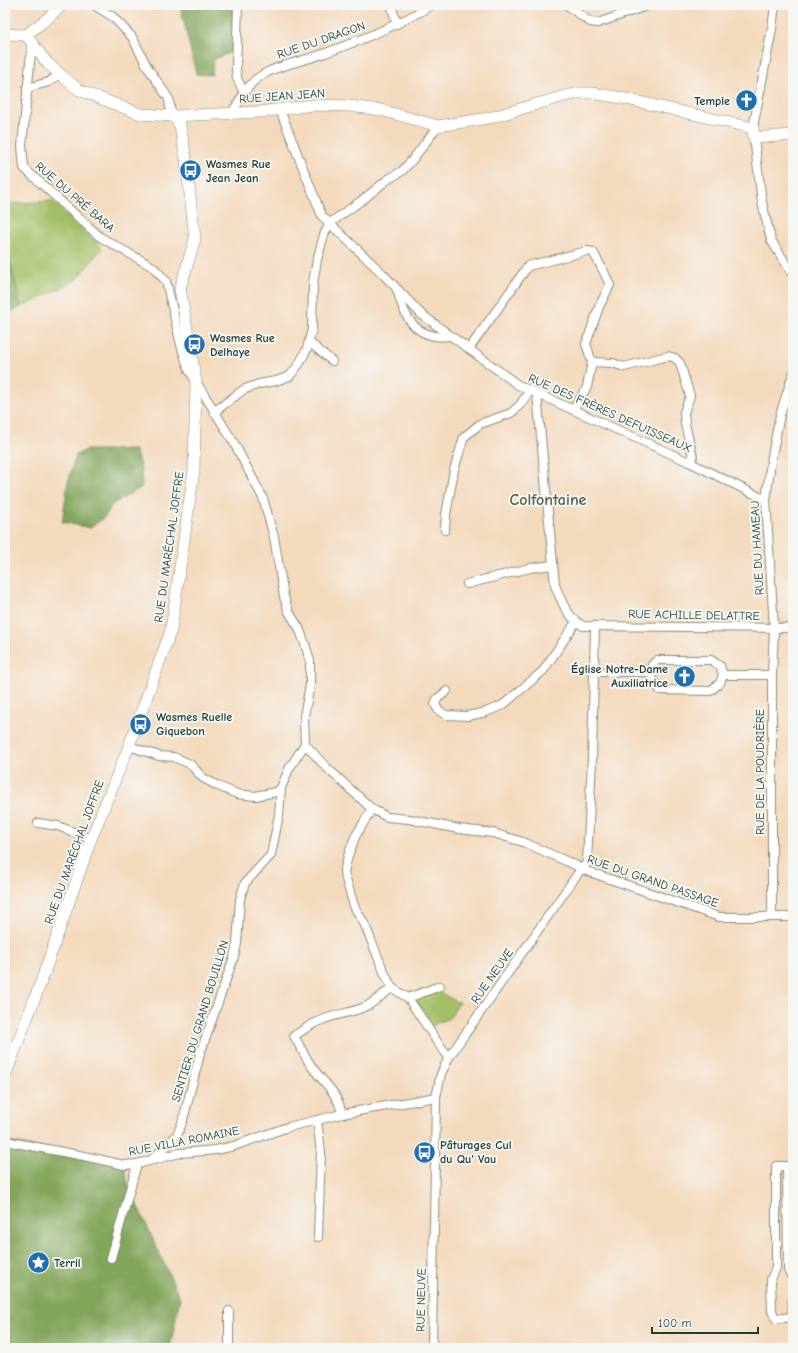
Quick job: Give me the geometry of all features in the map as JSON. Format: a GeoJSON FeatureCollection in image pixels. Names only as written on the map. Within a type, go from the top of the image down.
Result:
{"type":"FeatureCollection","features":[{"type":"Feature","properties":{"kind":"street"},"geometry":{"type":"LineString","coordinates":[[5,34],[29,39],[62,5]]}},
{"type":"Feature","properties":{"kind":"street","name":"RUE DU MARÉCHAL JOFFRE"},"geometry":{"type":"LineString","coordinates":[[5,1076],[41,982],[90,839],[128,746],[171,630],[194,470],[196,382],[180,289],[195,239],[186,159],[180,125],[173,116],[169,99],[148,68],[132,37],[113,17],[94,5]]}},
{"type":"Feature","properties":{"kind":"street"},"geometry":{"type":"LineString","coordinates":[[238,5],[236,68],[237,78],[244,93]]}},
{"type":"Feature","properties":{"kind":"street"},"geometry":{"type":"LineString","coordinates":[[391,5],[397,24]]}},
{"type":"Feature","properties":{"kind":"street","name":"RUE DU DRAGON"},"geometry":{"type":"LineString","coordinates":[[232,113],[244,93],[261,75],[350,44],[397,24],[432,5]]}},
{"type":"Feature","properties":{"kind":"street"},"geometry":{"type":"LineString","coordinates":[[567,5],[590,22],[598,23],[649,5]]}},
{"type":"Feature","properties":{"kind":"street"},"geometry":{"type":"LineString","coordinates":[[775,5],[754,133],[762,202],[770,240],[793,275]]}},
{"type":"Feature","properties":{"kind":"street","name":"RUE JEAN JEAN"},"geometry":{"type":"LineString","coordinates":[[29,39],[48,64],[79,90],[140,114],[173,116],[280,110],[313,105],[349,106],[381,110],[438,126]]}},
{"type":"Feature","properties":{"kind":"street","name":"RUE DU PRÉ BARA"},"geometry":{"type":"LineString","coordinates":[[29,39],[27,88],[22,146],[24,168],[100,237],[153,267],[166,281],[172,301],[181,345],[189,370],[245,463],[263,498],[274,537],[284,597],[289,612],[299,628],[310,661],[310,685],[304,716],[306,744]]}},
{"type":"Feature","properties":{"kind":"street"},"geometry":{"type":"LineString","coordinates":[[27,88],[49,82],[59,74]]}},
{"type":"Feature","properties":{"kind":"street"},"geometry":{"type":"LineString","coordinates":[[214,412],[243,390],[290,376],[299,364],[309,342],[312,329],[313,283],[317,260],[324,236],[330,223],[387,180],[402,171],[438,126],[489,118],[561,97],[592,93],[622,98],[754,133],[793,135]]}},
{"type":"Feature","properties":{"kind":"street","name":"RUE DES FRÈRES DEFUISSEAUX"},"geometry":{"type":"LineString","coordinates":[[280,110],[322,216],[421,314],[518,385],[689,462],[766,500]]}},
{"type":"Feature","properties":{"kind":"street"},"geometry":{"type":"LineString","coordinates":[[469,349],[528,266],[587,251],[593,252],[610,285],[599,307],[586,344],[592,362],[587,387],[573,410]]}},
{"type":"Feature","properties":{"kind":"street","name":"RUE DES FRÈRES DEFUISSEAUX"},"geometry":{"type":"LineString","coordinates":[[397,289],[401,305],[407,319],[420,331],[434,336],[451,336]]}},
{"type":"Feature","properties":{"kind":"street"},"geometry":{"type":"LineString","coordinates":[[309,342],[332,361]]}},
{"type":"Feature","properties":{"kind":"street"},"geometry":{"type":"LineString","coordinates":[[592,362],[613,363],[624,368],[668,356],[675,358],[680,364],[690,396],[684,412],[685,424],[693,458],[689,462]]}},
{"type":"Feature","properties":{"kind":"street","name":"RUE DU HAMEAU"},"geometry":{"type":"LineString","coordinates":[[774,628],[766,500],[771,460],[780,415],[793,374]]}},
{"type":"Feature","properties":{"kind":"street"},"geometry":{"type":"LineString","coordinates":[[445,530],[446,515],[454,470],[464,437],[480,424],[512,413],[534,392]]}},
{"type":"Feature","properties":{"kind":"street"},"geometry":{"type":"LineString","coordinates":[[447,691],[437,699],[435,704],[438,710],[446,715],[468,716],[486,712],[503,705],[543,671],[576,622],[563,606],[555,586],[534,392]]}},
{"type":"Feature","properties":{"kind":"street"},"geometry":{"type":"LineString","coordinates":[[467,584],[530,568],[552,565]]}},
{"type":"Feature","properties":{"kind":"street","name":"RUE ACHILLE DELATTRE"},"geometry":{"type":"LineString","coordinates":[[576,622],[583,626],[793,628]]}},
{"type":"Feature","properties":{"kind":"street","name":"RUE NEUVE"},"geometry":{"type":"LineString","coordinates":[[432,1348],[436,1097],[441,1074],[449,1057],[581,869],[587,863],[592,759],[595,626]]}},
{"type":"Feature","properties":{"kind":"street","name":"RUE DE LA POUDRIÈRE"},"geometry":{"type":"LineString","coordinates":[[772,916],[772,674],[774,628]]}},
{"type":"Feature","properties":{"kind":"street"},"geometry":{"type":"LineString","coordinates":[[656,660],[711,660],[720,666],[723,675],[720,683],[710,691],[660,690],[653,681],[650,672],[652,665],[656,660]]}},
{"type":"Feature","properties":{"kind":"street"},"geometry":{"type":"LineString","coordinates":[[594,672],[650,672]]}},
{"type":"Feature","properties":{"kind":"street"},"geometry":{"type":"LineString","coordinates":[[723,675],[772,674]]}},
{"type":"Feature","properties":{"kind":"street","name":"RUE DU GRAND PASSAGE"},"geometry":{"type":"LineString","coordinates":[[306,744],[326,767],[372,809],[387,817],[409,819],[459,829],[493,833],[523,842],[575,864],[581,869],[719,917],[793,917]]}},
{"type":"Feature","properties":{"kind":"street","name":"SENTIER DU GRAND BOUILLON"},"geometry":{"type":"LineString","coordinates":[[147,1162],[169,1144],[178,1133],[183,1120],[200,1054],[234,957],[237,944],[240,899],[245,883],[272,855],[279,815],[281,788],[289,769],[306,744]]}},
{"type":"Feature","properties":{"kind":"street"},"geometry":{"type":"LineString","coordinates":[[128,746],[159,756],[174,757],[190,764],[204,778],[237,794],[255,796],[276,792],[281,788]]}},
{"type":"Feature","properties":{"kind":"street"},"geometry":{"type":"LineString","coordinates":[[372,809],[355,837],[344,872],[354,906],[365,925],[392,988],[408,998],[434,1038],[449,1057]]}},
{"type":"Feature","properties":{"kind":"street"},"geometry":{"type":"LineString","coordinates":[[38,823],[58,826],[90,839]]}},
{"type":"Feature","properties":{"kind":"street"},"geometry":{"type":"LineString","coordinates":[[408,998],[440,986]]}},
{"type":"Feature","properties":{"kind":"street"},"geometry":{"type":"LineString","coordinates":[[342,1114],[334,1093],[310,1065],[294,1036],[309,1026],[323,1020],[346,1014],[366,1006],[378,1000],[392,988]]}},
{"type":"Feature","properties":{"kind":"street","name":"RUE VILLA ROMAINE"},"geometry":{"type":"LineString","coordinates":[[5,1142],[124,1164],[137,1164],[180,1153],[216,1150],[234,1146],[282,1129],[342,1114],[436,1097]]}},
{"type":"Feature","properties":{"kind":"street"},"geometry":{"type":"LineString","coordinates":[[317,1120],[321,1152],[318,1237]]}},
{"type":"Feature","properties":{"kind":"street"},"geometry":{"type":"LineString","coordinates":[[111,1258],[137,1164]]}},
{"type":"Feature","properties":{"kind":"street"},"geometry":{"type":"LineString","coordinates":[[793,1278],[788,1270],[790,1166],[776,1166],[776,1268],[771,1279],[772,1311],[776,1319],[792,1317],[793,1298]]}},
{"type":"Feature","properties":{"kind":"street"},"geometry":{"type":"LineString","coordinates":[[229,1311],[229,1348]]}},
{"type":"Feature","properties":{"kind":"green space"},"geometry":{"type":"Polygon","coordinates":[[[180,5],[233,5],[233,51],[213,60],[212,75],[196,74],[180,5]]]}},
{"type":"Feature","properties":{"kind":"green space"},"geometry":{"type":"Polygon","coordinates":[[[52,201],[102,248],[79,277],[61,288],[21,307],[5,245],[5,204],[52,201]]]}},
{"type":"Feature","properties":{"kind":"green space"},"geometry":{"type":"Polygon","coordinates":[[[5,245],[21,307],[13,311],[5,312],[5,245]]]}},
{"type":"Feature","properties":{"kind":"green space"},"geometry":{"type":"Polygon","coordinates":[[[86,450],[135,450],[141,469],[142,487],[112,505],[105,517],[90,528],[62,522],[68,482],[76,455],[86,450]]]}},
{"type":"Feature","properties":{"kind":"green space"},"geometry":{"type":"Polygon","coordinates":[[[437,991],[459,1003],[449,1019],[438,1022],[429,1029],[424,1022],[429,1019],[418,1003],[415,1005],[415,1000],[437,991]]]}},
{"type":"Feature","properties":{"kind":"green space"},"geometry":{"type":"Polygon","coordinates":[[[5,1141],[124,1165],[128,1185],[180,1298],[170,1348],[5,1348],[5,1141]]]}},
{"type":"Feature","properties":{"kind":"place","name":"Temple"},"geometry":{"type":"Point","coordinates":[746,101]}},
{"type":"Feature","properties":{"kind":"place","name":"Wasmes Rue Jean Jean"},"geometry":{"type":"Point","coordinates":[191,171]}},
{"type":"Feature","properties":{"kind":"place","name":"Wasmes Rue Delhaye"},"geometry":{"type":"Point","coordinates":[194,345]}},
{"type":"Feature","properties":{"kind":"place","name":"Église Notre-Dame Auxiliatrice"},"geometry":{"type":"Point","coordinates":[684,676]}},
{"type":"Feature","properties":{"kind":"place","name":"Wasmes Ruelle Giquebon"},"geometry":{"type":"Point","coordinates":[141,724]}},
{"type":"Feature","properties":{"kind":"place","name":"Pâturages Cul du Qu' Vau"},"geometry":{"type":"Point","coordinates":[425,1152]}},
{"type":"Feature","properties":{"kind":"place","name":"Terril"},"geometry":{"type":"Point","coordinates":[38,1263]}},
{"type":"Feature","properties":{"kind":"district","name":"Colfontaine"},"geometry":{"type":"Point","coordinates":[548,499]}}]}
